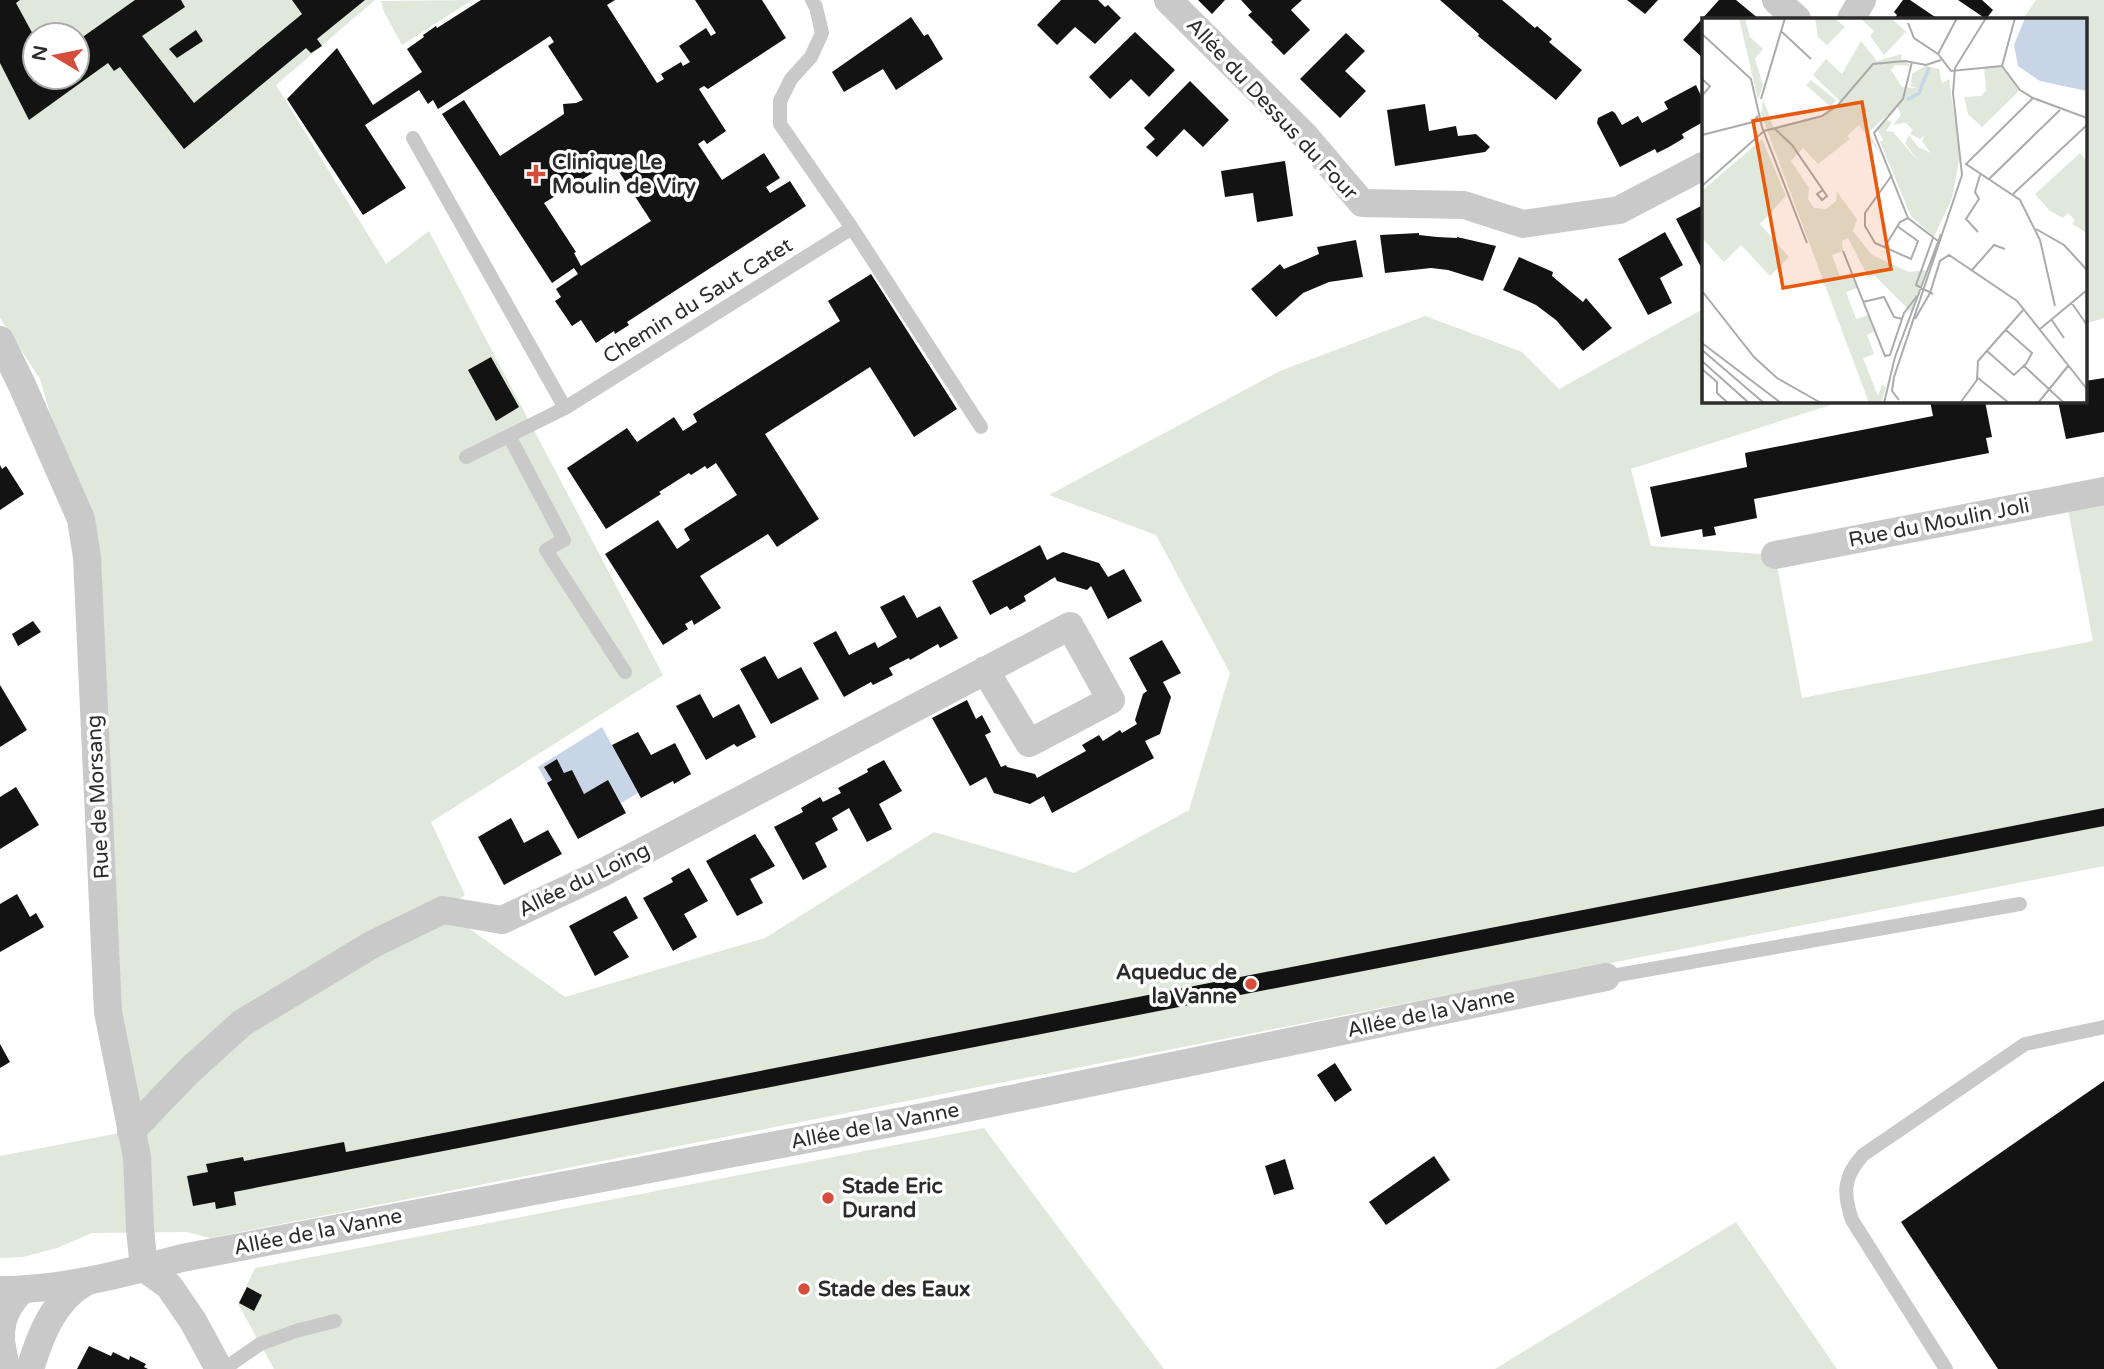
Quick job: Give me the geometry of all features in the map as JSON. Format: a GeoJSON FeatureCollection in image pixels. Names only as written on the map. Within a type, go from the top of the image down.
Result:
{"type":"FeatureCollection","features":[{"type":"Feature","properties":{"kind":"street","name":"Allée du Dessus du Four"},"geometry":{"type":"LineString","coordinates":[[1168,0],[1306,137],[1362,203],[1464,205],[1523,224],[1619,210],[1702,167]]}},
{"type":"Feature","properties":{"kind":"street"},"geometry":{"type":"LineString","coordinates":[[1776,0],[1796,18]]}},
{"type":"Feature","properties":{"kind":"street"},"geometry":{"type":"LineString","coordinates":[[1852,18],[1862,0]]}},
{"type":"Feature","properties":{"kind":"street","name":"Rue de Morsang"},"geometry":{"type":"LineString","coordinates":[[0,340],[81,519],[88,556],[108,1012],[137,1157],[144,1268]]}},
{"type":"Feature","properties":{"kind":"street","name":"Rue du Moulin Joli"},"geometry":{"type":"LineString","coordinates":[[1775,555],[2104,491]]}},
{"type":"Feature","properties":{"kind":"street","name":"Allée du Loing"},"geometry":{"type":"LineString","coordinates":[[131,1131],[190,1070],[242,1023],[373,944],[443,910],[502,920],[600,874],[985,670],[1070,626],[1111,700],[1029,743],[985,670]]}},
{"type":"Feature","properties":{"kind":"street","name":"Allée de la Vanne"},"geometry":{"type":"LineString","coordinates":[[11,1290],[86,1283],[182,1258],[908,1120],[1606,977]]}},
{"type":"Feature","properties":{"kind":"street"},"geometry":{"type":"LineString","coordinates":[[144,1268],[169,1286],[222,1369]]}},
{"type":"Feature","properties":{"kind":"street"},"geometry":{"type":"LineString","coordinates":[[30,1369],[39,1340],[54,1312],[73,1289],[86,1283]]}},
{"type":"Feature","properties":{"kind":"street"},"geometry":{"type":"LineString","coordinates":[[6,1369],[0,1336],[5,1312],[11,1301],[11,1290]]}},
{"type":"Feature","properties":{"kind":"lane"},"geometry":{"type":"LineString","coordinates":[[811,0],[816,7],[822,33],[811,57],[791,79],[780,101],[780,124],[852,228],[981,427]]}},
{"type":"Feature","properties":{"kind":"lane"},"geometry":{"type":"LineString","coordinates":[[413,138],[565,408]]}},
{"type":"Feature","properties":{"kind":"lane","name":"Chemin du Saut Catet"},"geometry":{"type":"LineString","coordinates":[[466,457],[565,408],[852,228]]}},
{"type":"Feature","properties":{"kind":"lane"},"geometry":{"type":"LineString","coordinates":[[509,436],[565,540],[546,550],[625,672]]}},
{"type":"Feature","properties":{"kind":"lane"},"geometry":{"type":"LineString","coordinates":[[1606,977],[2020,904]]}},
{"type":"Feature","properties":{"kind":"lane"},"geometry":{"type":"LineString","coordinates":[[1946,1369],[1852,1220],[1845,1199],[1850,1172],[1863,1155],[2025,1044],[2104,1027]]}},
{"type":"Feature","properties":{"kind":"lane"},"geometry":{"type":"LineString","coordinates":[[222,1369],[260,1343],[335,1321]]}},
{"type":"Feature","properties":{"kind":"shaded area"},"geometry":{"type":"Polygon","coordinates":[[[0,0],[375,0],[276,85],[386,264],[429,231],[663,675],[431,822],[465,895],[443,910],[565,997],[765,938],[934,832],[1074,873],[1189,810],[1230,673],[1156,535],[1049,495],[1280,371],[1425,316],[1522,352],[1559,389],[1702,310],[1702,402],[1840,402],[1631,469],[1651,546],[1775,555],[1802,698],[2093,641],[2066,499],[2104,491],[2104,866],[210,1238],[187,1232],[92,1233],[57,1248],[23,1257],[0,1258],[0,1156],[130,1131],[81,519],[40,379],[0,318],[0,0]]]}},
{"type":"Feature","properties":{"kind":"shaded area"},"geometry":{"type":"Polygon","coordinates":[[[472,0],[402,45],[381,1],[472,0]]]}},
{"type":"Feature","properties":{"kind":"shaded area"},"geometry":{"type":"Polygon","coordinates":[[[2036,0],[2104,0],[2104,318],[2086,324],[2086,18],[2024,18],[2036,0]]]}},
{"type":"Feature","properties":{"kind":"shaded area","name":"Stade Eric Durand"},"geometry":{"type":"Polygon","coordinates":[[[984,1128],[1164,1369],[274,1369],[238,1304],[255,1268],[984,1128]]]}},
{"type":"Feature","properties":{"kind":"shaded area"},"geometry":{"type":"Polygon","coordinates":[[[1736,1222],[1837,1369],[1495,1369],[1736,1222]]]}},
{"type":"Feature","properties":{"kind":"water"},"geometry":{"type":"Polygon","coordinates":[[[602,727],[638,793],[621,803],[608,781],[584,794],[564,773],[557,759],[545,767],[552,780],[547,783],[538,767],[602,727]]]}},
{"type":"Feature","properties":{"kind":"building"},"geometry":{"type":"Polygon","coordinates":[[[0,0],[20,0],[16,3],[26,21],[21,21],[21,91],[69,91],[29,120],[0,63],[0,0]]]}},
{"type":"Feature","properties":{"kind":"building"},"geometry":{"type":"Polygon","coordinates":[[[135,0],[181,0],[185,7],[142,36],[194,103],[302,14],[292,0],[365,0],[317,39],[322,46],[311,53],[306,48],[184,149],[120,67],[114,71],[108,63],[91,75],[91,31],[135,0]]]}},
{"type":"Feature","properties":{"kind":"building","name":"Clinique Le Moulin de Viry"},"geometry":{"type":"Polygon","coordinates":[[[481,0],[615,0],[607,5],[657,83],[664,79],[661,74],[681,62],[683,66],[690,62],[679,46],[706,28],[711,36],[716,33],[695,0],[762,0],[786,38],[708,89],[704,86],[699,89],[726,131],[707,144],[704,140],[698,144],[722,180],[764,153],[780,178],[766,187],[770,193],[790,181],[806,206],[627,322],[629,325],[596,343],[581,320],[572,326],[555,301],[561,297],[556,289],[578,274],[574,268],[552,283],[442,114],[464,100],[500,156],[564,114],[563,104],[583,100],[548,46],[554,42],[550,36],[438,109],[433,100],[428,104],[419,90],[365,125],[406,188],[363,215],[287,99],[337,48],[373,105],[422,72],[407,49],[424,37],[423,35],[436,26],[437,28],[481,0]],[[612,161],[544,203],[576,252],[574,253],[581,266],[651,221],[612,161]]]}},
{"type":"Feature","properties":{"kind":"building"},"geometry":{"type":"Polygon","coordinates":[[[1061,0],[1098,0],[1105,7],[1108,5],[1121,18],[1095,44],[1075,27],[1057,45],[1037,25],[1061,0]]]}},
{"type":"Feature","properties":{"kind":"building"},"geometry":{"type":"Polygon","coordinates":[[[1198,0],[1225,0],[1212,14],[1198,0]]]}},
{"type":"Feature","properties":{"kind":"building"},"geometry":{"type":"Polygon","coordinates":[[[1241,0],[1302,0],[1291,10],[1310,30],[1284,55],[1248,15],[1252,12],[1241,0]]]}},
{"type":"Feature","properties":{"kind":"building"},"geometry":{"type":"Polygon","coordinates":[[[1440,0],[1502,0],[1552,39],[1549,42],[1582,70],[1556,100],[1478,36],[1479,34],[1440,0]]]}},
{"type":"Feature","properties":{"kind":"building"},"geometry":{"type":"Polygon","coordinates":[[[1627,0],[1658,0],[1645,14],[1627,0]]]}},
{"type":"Feature","properties":{"kind":"building"},"geometry":{"type":"Polygon","coordinates":[[[1719,0],[1736,0],[1758,18],[1703,18],[1719,0]]]}},
{"type":"Feature","properties":{"kind":"building"},"geometry":{"type":"Polygon","coordinates":[[[1903,0],[1910,0],[1937,18],[1895,18],[1897,15],[1894,12],[1903,0]]]}},
{"type":"Feature","properties":{"kind":"building"},"geometry":{"type":"Polygon","coordinates":[[[1958,0],[1982,0],[1993,10],[1985,18],[1958,0]]]}},
{"type":"Feature","properties":{"kind":"building"},"geometry":{"type":"Polygon","coordinates":[[[911,17],[924,36],[928,34],[943,59],[896,90],[883,69],[844,92],[832,72],[911,17]]]}},
{"type":"Feature","properties":{"kind":"building"},"geometry":{"type":"Polygon","coordinates":[[[1702,19],[1702,57],[1683,40],[1702,19]]]}},
{"type":"Feature","properties":{"kind":"building"},"geometry":{"type":"Polygon","coordinates":[[[196,30],[203,41],[177,58],[169,49],[196,30]]]}},
{"type":"Feature","properties":{"kind":"building"},"geometry":{"type":"Polygon","coordinates":[[[1135,32],[1175,70],[1149,97],[1131,79],[1110,99],[1089,77],[1135,32]]]}},
{"type":"Feature","properties":{"kind":"building"},"geometry":{"type":"Polygon","coordinates":[[[1346,33],[1365,51],[1345,71],[1366,91],[1340,118],[1300,79],[1346,33]]]}},
{"type":"Feature","properties":{"kind":"building"},"geometry":{"type":"Polygon","coordinates":[[[1190,81],[1229,120],[1203,147],[1184,129],[1157,157],[1146,147],[1155,139],[1144,128],[1190,81]]]}},
{"type":"Feature","properties":{"kind":"building"},"geometry":{"type":"Polygon","coordinates":[[[1696,85],[1702,98],[1702,123],[1682,134],[1684,138],[1669,147],[1657,153],[1655,149],[1620,167],[1597,123],[1598,118],[1612,111],[1622,125],[1638,116],[1642,123],[1668,109],[1664,102],[1696,85]]]}},
{"type":"Feature","properties":{"kind":"building"},"geometry":{"type":"Polygon","coordinates":[[[1425,104],[1429,131],[1456,126],[1458,136],[1476,134],[1490,147],[1485,152],[1395,166],[1387,110],[1425,104]]]}},
{"type":"Feature","properties":{"kind":"building"},"geometry":{"type":"Polygon","coordinates":[[[1285,161],[1293,216],[1257,222],[1253,193],[1225,197],[1221,171],[1285,161]]]}},
{"type":"Feature","properties":{"kind":"building"},"geometry":{"type":"Polygon","coordinates":[[[1702,206],[1702,269],[1676,219],[1702,206]]]}},
{"type":"Feature","properties":{"kind":"building"},"geometry":{"type":"Polygon","coordinates":[[[1665,232],[1683,265],[1660,278],[1672,303],[1648,315],[1618,259],[1665,232]]]}},
{"type":"Feature","properties":{"kind":"building"},"geometry":{"type":"Polygon","coordinates":[[[1419,233],[1457,237],[1496,246],[1483,281],[1448,270],[1431,268],[1385,273],[1380,235],[1419,233]]]}},
{"type":"Feature","properties":{"kind":"building"},"geometry":{"type":"Polygon","coordinates":[[[1356,240],[1363,277],[1329,282],[1303,293],[1276,317],[1251,289],[1280,264],[1284,269],[1319,254],[1317,247],[1356,240]]]}},
{"type":"Feature","properties":{"kind":"building"},"geometry":{"type":"Polygon","coordinates":[[[1519,257],[1553,272],[1552,276],[1583,302],[1586,298],[1612,328],[1583,351],[1556,320],[1536,305],[1503,290],[1519,257]]]}},
{"type":"Feature","properties":{"kind":"building"},"geometry":{"type":"Polygon","coordinates":[[[871,274],[957,409],[914,437],[870,367],[765,434],[819,519],[777,547],[768,534],[700,576],[721,608],[694,625],[692,620],[685,624],[688,629],[663,645],[605,554],[658,520],[677,549],[690,540],[684,529],[737,495],[716,463],[691,475],[689,473],[606,529],[567,468],[627,428],[637,442],[674,417],[683,431],[697,422],[693,414],[840,321],[828,301],[871,274]]]}},
{"type":"Feature","properties":{"kind":"building"},"geometry":{"type":"Polygon","coordinates":[[[491,357],[519,407],[496,421],[468,370],[491,357]]]}},
{"type":"Feature","properties":{"kind":"building"},"geometry":{"type":"Polygon","coordinates":[[[2104,378],[2104,432],[2066,439],[2058,402],[2086,402],[2086,381],[2104,378]]]}},
{"type":"Feature","properties":{"kind":"building"},"geometry":{"type":"Polygon","coordinates":[[[1930,402],[1985,402],[1992,437],[1986,438],[1989,453],[1754,499],[1757,518],[1714,527],[1716,535],[1703,537],[1702,529],[1661,537],[1650,487],[1747,467],[1745,453],[1933,416],[1930,402]]]}},
{"type":"Feature","properties":{"kind":"building"},"geometry":{"type":"Polygon","coordinates":[[[0,465],[2,469],[6,466],[24,494],[0,510],[0,465]]]}},
{"type":"Feature","properties":{"kind":"building"},"geometry":{"type":"Polygon","coordinates":[[[1040,545],[1047,560],[1063,552],[1099,563],[1108,577],[1124,569],[1142,601],[1108,619],[1091,586],[1087,590],[1057,581],[1055,577],[1024,596],[1026,601],[1010,610],[1007,606],[990,615],[972,581],[1040,545]]]}},
{"type":"Feature","properties":{"kind":"building"},"geometry":{"type":"Polygon","coordinates":[[[904,595],[917,618],[940,606],[958,638],[940,648],[938,644],[889,668],[893,675],[873,685],[871,682],[844,697],[813,643],[836,631],[849,655],[875,642],[878,648],[897,637],[880,607],[904,595]]]}},
{"type":"Feature","properties":{"kind":"building"},"geometry":{"type":"Polygon","coordinates":[[[33,621],[41,632],[18,646],[12,634],[33,621]]]}},
{"type":"Feature","properties":{"kind":"building"},"geometry":{"type":"Polygon","coordinates":[[[1162,640],[1181,673],[1163,682],[1171,697],[1160,734],[1145,741],[1154,758],[1052,813],[1044,796],[1030,804],[994,793],[986,777],[970,786],[932,718],[967,700],[976,719],[982,715],[991,732],[985,735],[1001,767],[1006,765],[1035,774],[1037,778],[1086,751],[1082,745],[1099,735],[1103,741],[1120,730],[1122,733],[1137,724],[1135,720],[1143,694],[1147,691],[1129,658],[1162,640]]]}},
{"type":"Feature","properties":{"kind":"building"},"geometry":{"type":"Polygon","coordinates":[[[765,656],[778,679],[801,667],[819,699],[771,724],[740,669],[765,656]]]}},
{"type":"Feature","properties":{"kind":"building"},"geometry":{"type":"Polygon","coordinates":[[[0,685],[27,730],[0,747],[0,685]]]}},
{"type":"Feature","properties":{"kind":"building"},"geometry":{"type":"Polygon","coordinates":[[[700,694],[713,718],[739,704],[756,737],[737,747],[734,744],[706,760],[676,706],[700,694]]]}},
{"type":"Feature","properties":{"kind":"building"},"geometry":{"type":"Polygon","coordinates":[[[638,732],[651,755],[675,743],[691,774],[641,798],[612,745],[638,732]]]}},
{"type":"Feature","properties":{"kind":"building"},"geometry":{"type":"Polygon","coordinates":[[[557,759],[564,773],[572,770],[584,794],[608,780],[626,813],[578,839],[547,783],[552,780],[544,767],[557,759]]]}},
{"type":"Feature","properties":{"kind":"building"},"geometry":{"type":"Polygon","coordinates":[[[884,760],[902,791],[879,804],[892,829],[867,842],[849,808],[832,818],[838,830],[815,843],[827,867],[803,880],[774,827],[803,812],[801,808],[820,797],[823,802],[841,793],[838,788],[884,760]]]}},
{"type":"Feature","properties":{"kind":"building"},"geometry":{"type":"Polygon","coordinates":[[[16,787],[39,825],[0,849],[0,797],[16,787]]]}},
{"type":"Feature","properties":{"kind":"building","name":"Aqueduc de la Vanne"},"geometry":{"type":"Polygon","coordinates":[[[2104,808],[2104,826],[234,1192],[236,1205],[216,1209],[215,1202],[193,1206],[187,1176],[208,1172],[206,1164],[243,1157],[244,1161],[344,1142],[346,1152],[2104,808]]]}},
{"type":"Feature","properties":{"kind":"building"},"geometry":{"type":"Polygon","coordinates":[[[511,818],[524,843],[548,830],[562,854],[504,885],[478,837],[511,818]]]}},
{"type":"Feature","properties":{"kind":"building"},"geometry":{"type":"Polygon","coordinates":[[[755,834],[775,866],[750,879],[763,903],[737,916],[706,861],[755,834]]]}},
{"type":"Feature","properties":{"kind":"building"},"geometry":{"type":"Polygon","coordinates":[[[689,868],[708,901],[684,914],[697,937],[673,951],[643,898],[673,882],[671,878],[689,868]]]}},
{"type":"Feature","properties":{"kind":"building"},"geometry":{"type":"Polygon","coordinates":[[[17,894],[30,917],[36,913],[44,927],[0,952],[0,904],[17,894]]]}},
{"type":"Feature","properties":{"kind":"building"},"geometry":{"type":"Polygon","coordinates":[[[626,896],[638,918],[613,932],[629,957],[595,976],[569,926],[626,896]]]}},
{"type":"Feature","properties":{"kind":"building"},"geometry":{"type":"Polygon","coordinates":[[[0,1044],[10,1062],[0,1068],[0,1044]]]}},
{"type":"Feature","properties":{"kind":"building"},"geometry":{"type":"Polygon","coordinates":[[[1335,1063],[1352,1090],[1335,1102],[1317,1075],[1335,1063]]]}},
{"type":"Feature","properties":{"kind":"building"},"geometry":{"type":"Polygon","coordinates":[[[2104,1081],[2104,1369],[1998,1369],[1901,1222],[2104,1081]]]}},
{"type":"Feature","properties":{"kind":"building"},"geometry":{"type":"Polygon","coordinates":[[[1434,1156],[1450,1180],[1386,1225],[1369,1202],[1434,1156]]]}},
{"type":"Feature","properties":{"kind":"building"},"geometry":{"type":"Polygon","coordinates":[[[1285,1159],[1294,1189],[1274,1195],[1265,1166],[1285,1159]]]}},
{"type":"Feature","properties":{"kind":"building"},"geometry":{"type":"Polygon","coordinates":[[[247,1287],[262,1295],[254,1311],[239,1303],[247,1287]]]}},
{"type":"Feature","properties":{"kind":"building"},"geometry":{"type":"Polygon","coordinates":[[[89,1346],[111,1356],[113,1352],[129,1360],[130,1356],[146,1364],[144,1367],[148,1369],[77,1369],[89,1346]]]}},
{"type":"Feature","properties":{"kind":"place","name":"Clinique Le Moulin de Viry"},"geometry":{"type":"Point","coordinates":[536,174]}},
{"type":"Feature","properties":{"kind":"place","name":"Aqueduc de la Vanne"},"geometry":{"type":"Point","coordinates":[1251,984]}},
{"type":"Feature","properties":{"kind":"place","name":"Stade Eric Durand"},"geometry":{"type":"Point","coordinates":[828,1198]}},
{"type":"Feature","properties":{"kind":"place","name":"Stade des Eaux"},"geometry":{"type":"Point","coordinates":[804,1289]}}]}
